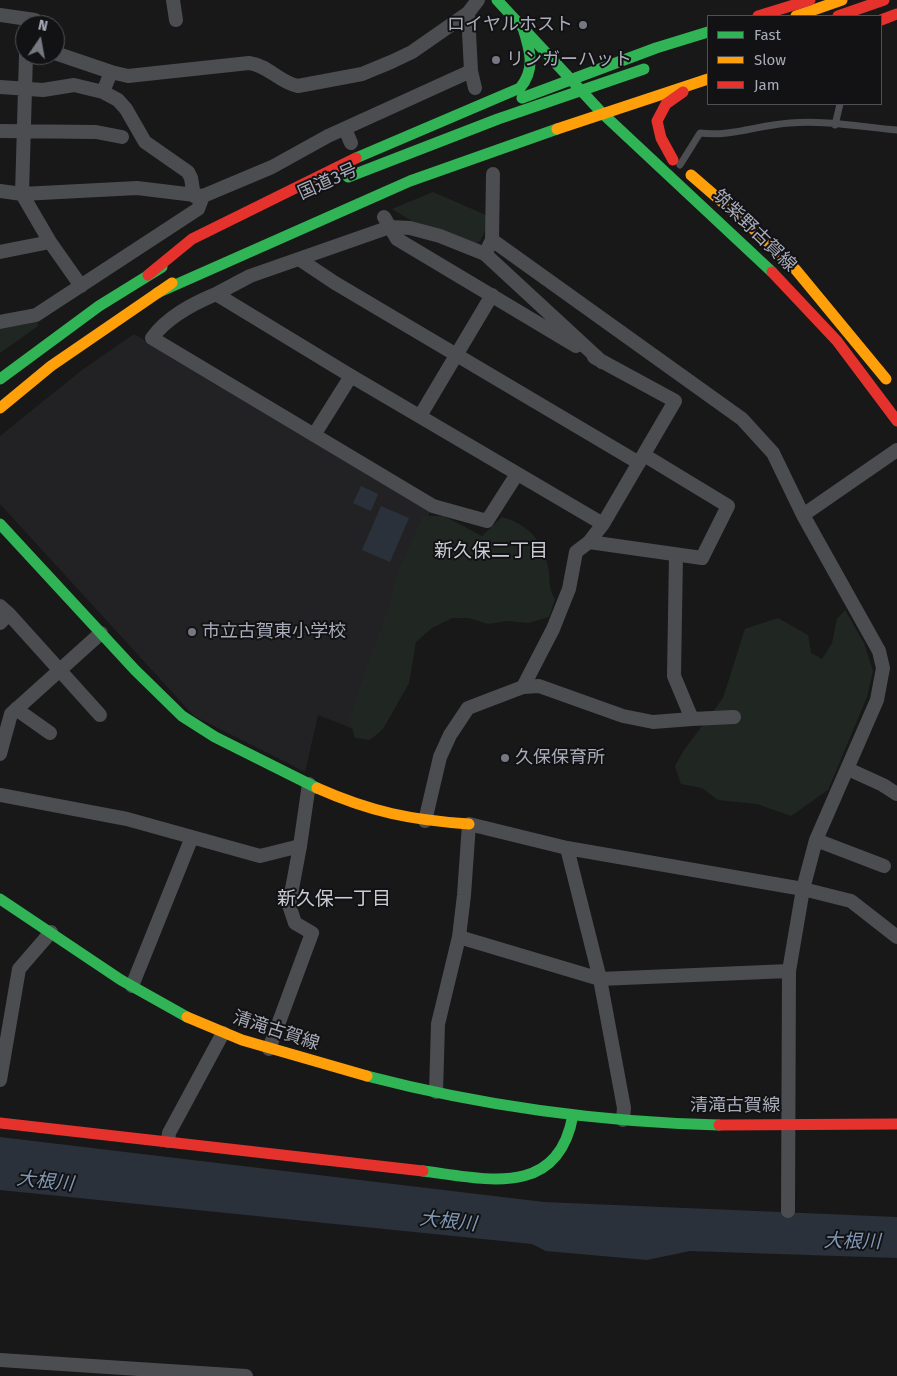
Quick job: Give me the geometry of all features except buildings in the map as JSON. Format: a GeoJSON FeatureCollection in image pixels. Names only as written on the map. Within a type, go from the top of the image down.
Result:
{"type":"FeatureCollection","features":[{"type":"Feature","properties":{"kind":"main road","name":"筑紫野古賀線"},"geometry":{"type":"LineString","coordinates":[[498,0],[602,113],[779,279],[837,341],[897,421]]}},
{"type":"Feature","properties":{"kind":"main road"},"geometry":{"type":"LineString","coordinates":[[761,15],[810,0]]}},
{"type":"Feature","properties":{"kind":"main road"},"geometry":{"type":"LineString","coordinates":[[799,15],[842,0]]}},
{"type":"Feature","properties":{"kind":"main road"},"geometry":{"type":"LineString","coordinates":[[841,15],[884,0]]}},
{"type":"Feature","properties":{"kind":"main road"},"geometry":{"type":"LineString","coordinates":[[882,20],[897,14]]}},
{"type":"Feature","properties":{"kind":"main road"},"geometry":{"type":"LineString","coordinates":[[148,275],[192,239],[268,200],[376,150],[520,88],[527,81],[531,61],[530,49],[523,28]]}},
{"type":"Feature","properties":{"kind":"main road"},"geometry":{"type":"LineString","coordinates":[[376,150],[573,80],[656,48],[707,32]]}},
{"type":"Feature","properties":{"kind":"main road","name":"国道3号"},"geometry":{"type":"LineString","coordinates":[[344,179],[498,118],[648,68]]}},
{"type":"Feature","properties":{"kind":"main road","name":"筑紫野古賀線"},"geometry":{"type":"LineString","coordinates":[[573,80],[616,108],[630,121]]}},
{"type":"Feature","properties":{"kind":"main road"},"geometry":{"type":"LineString","coordinates":[[157,293],[410,181],[616,108],[707,80]]}},
{"type":"Feature","properties":{"kind":"main road"},"geometry":{"type":"LineString","coordinates":[[676,163],[657,125],[663,104],[670,98],[707,80]]}},
{"type":"Feature","properties":{"kind":"main road"},"geometry":{"type":"LineString","coordinates":[[575,107],[602,98]]}},
{"type":"Feature","properties":{"kind":"main road","name":"筑紫野古賀線"},"geometry":{"type":"LineString","coordinates":[[652,140],[676,163],[752,227],[796,269],[848,330],[892,387]]}},
{"type":"Feature","properties":{"kind":"main road","name":"国道3号"},"geometry":{"type":"LineString","coordinates":[[0,379],[86,315],[148,275],[315,192]]}},
{"type":"Feature","properties":{"kind":"main road"},"geometry":{"type":"LineString","coordinates":[[0,408],[51,366],[157,293],[206,260],[246,240]]}},
{"type":"Feature","properties":{"kind":"main road"},"geometry":{"type":"LineString","coordinates":[[0,524],[100,633],[184,717],[227,742],[357,806],[387,815],[425,821],[469,824]]}},
{"type":"Feature","properties":{"kind":"main road","name":"清滝古賀線"},"geometry":{"type":"LineString","coordinates":[[0,899],[132,986],[197,1022],[268,1049],[350,1072],[436,1092],[573,1115],[623,1120],[788,1124],[897,1124]]}},
{"type":"Feature","properties":{"kind":"main road"},"geometry":{"type":"LineString","coordinates":[[0,1123],[498,1180],[515,1178],[549,1166],[562,1152],[572,1128],[573,1115]]}},
{"type":"Feature","properties":{"kind":"street"},"geometry":{"type":"LineString","coordinates":[[173,0],[176,20]]}},
{"type":"Feature","properties":{"kind":"street"},"geometry":{"type":"LineString","coordinates":[[65,56],[128,76],[249,63],[264,67],[292,85],[298,86],[362,74],[412,52],[468,13],[478,0]]}},
{"type":"Feature","properties":{"kind":"street"},"geometry":{"type":"LineString","coordinates":[[468,13],[471,71],[475,88]]}},
{"type":"Feature","properties":{"kind":"street"},"geometry":{"type":"LineString","coordinates":[[0,15],[15,17]]}},
{"type":"Feature","properties":{"kind":"street"},"geometry":{"type":"LineString","coordinates":[[25,65],[22,194],[50,242],[81,286]]}},
{"type":"Feature","properties":{"kind":"street"},"geometry":{"type":"LineString","coordinates":[[0,192],[22,194],[137,188],[199,196],[272,167],[345,129],[471,71]]}},
{"type":"Feature","properties":{"kind":"street"},"geometry":{"type":"LineString","coordinates":[[104,92],[111,72]]}},
{"type":"Feature","properties":{"kind":"street"},"geometry":{"type":"LineString","coordinates":[[0,88],[43,90],[74,85],[104,92],[118,100],[126,109],[146,142],[188,172],[199,196],[198,209],[36,315],[0,322]]}},
{"type":"Feature","properties":{"kind":"street"},"geometry":{"type":"LineString","coordinates":[[345,129],[351,142]]}},
{"type":"Feature","properties":{"kind":"street"},"geometry":{"type":"LineString","coordinates":[[0,131],[96,132],[122,137]]}},
{"type":"Feature","properties":{"kind":"street"},"geometry":{"type":"LineString","coordinates":[[485,254],[492,240],[492,174]]}},
{"type":"Feature","properties":{"kind":"street"},"geometry":{"type":"LineString","coordinates":[[387,222],[398,239],[602,362],[674,402],[603,524],[589,542],[576,552],[568,589],[553,628],[522,687]]}},
{"type":"Feature","properties":{"kind":"street"},"geometry":{"type":"LineString","coordinates":[[517,474],[487,521],[433,506],[152,338],[161,326],[200,301],[250,276],[299,259],[387,222],[440,236],[485,254],[602,362]]}},
{"type":"Feature","properties":{"kind":"street"},"geometry":{"type":"LineString","coordinates":[[492,240],[742,419],[772,453],[803,515],[879,651],[883,668],[877,700],[816,840],[802,890],[788,971],[788,1211]]}},
{"type":"Feature","properties":{"kind":"street"},"geometry":{"type":"LineString","coordinates":[[0,252],[50,242]]}},
{"type":"Feature","properties":{"kind":"street"},"geometry":{"type":"LineString","coordinates":[[299,259],[335,283],[456,355],[728,506],[702,558],[589,542]]}},
{"type":"Feature","properties":{"kind":"street"},"geometry":{"type":"LineString","coordinates":[[216,294],[350,376],[603,524]]}},
{"type":"Feature","properties":{"kind":"street"},"geometry":{"type":"LineString","coordinates":[[420,416],[492,295]]}},
{"type":"Feature","properties":{"kind":"street"},"geometry":{"type":"LineString","coordinates":[[314,435],[350,376]]}},
{"type":"Feature","properties":{"kind":"street"},"geometry":{"type":"LineString","coordinates":[[803,515],[897,450]]}},
{"type":"Feature","properties":{"kind":"street"},"geometry":{"type":"LineString","coordinates":[[676,555],[674,676],[692,719]]}},
{"type":"Feature","properties":{"kind":"street"},"geometry":{"type":"LineString","coordinates":[[3,614],[59,670],[100,715]]}},
{"type":"Feature","properties":{"kind":"street"},"geometry":{"type":"LineString","coordinates":[[0,754],[11,714],[100,633]]}},
{"type":"Feature","properties":{"kind":"street"},"geometry":{"type":"LineString","coordinates":[[425,821],[440,757],[450,735],[468,708],[522,687],[538,686],[623,716],[653,722],[734,717]]}},
{"type":"Feature","properties":{"kind":"street"},"geometry":{"type":"LineString","coordinates":[[16,709],[50,733]]}},
{"type":"Feature","properties":{"kind":"street"},"geometry":{"type":"LineString","coordinates":[[848,769],[883,785],[897,794]]}},
{"type":"Feature","properties":{"kind":"street"},"geometry":{"type":"LineString","coordinates":[[268,1049],[312,933],[295,923],[289,904],[309,784]]}},
{"type":"Feature","properties":{"kind":"street"},"geometry":{"type":"LineString","coordinates":[[0,795],[126,819],[260,856],[300,846]]}},
{"type":"Feature","properties":{"kind":"street"},"geometry":{"type":"LineString","coordinates":[[436,1092],[438,1024],[459,937],[469,824],[566,848],[802,890],[851,902],[897,937]]}},
{"type":"Feature","properties":{"kind":"street"},"geometry":{"type":"LineString","coordinates":[[132,986],[192,837]]}},
{"type":"Feature","properties":{"kind":"street"},"geometry":{"type":"LineString","coordinates":[[816,840],[884,866]]}},
{"type":"Feature","properties":{"kind":"street"},"geometry":{"type":"LineString","coordinates":[[566,848],[600,979],[624,1108],[623,1120]]}},
{"type":"Feature","properties":{"kind":"street"},"geometry":{"type":"LineString","coordinates":[[0,1080],[1,1064],[19,969],[51,932]]}},
{"type":"Feature","properties":{"kind":"street"},"geometry":{"type":"LineString","coordinates":[[459,937],[600,979],[788,971]]}},
{"type":"Feature","properties":{"kind":"street"},"geometry":{"type":"LineString","coordinates":[[168,1142],[169,1133],[223,1033]]}},
{"type":"Feature","properties":{"kind":"street"},"geometry":{"type":"LineString","coordinates":[[0,1360],[246,1376]]}},
{"type":"Feature","properties":{"kind":"lane"},"geometry":{"type":"LineString","coordinates":[[835,125],[840,105]]}},
{"type":"Feature","properties":{"kind":"lane"},"geometry":{"type":"LineString","coordinates":[[676,163],[700,133],[728,134],[749,128],[792,123],[897,130]]}},
{"type":"Feature","properties":{"kind":"shaded area"},"geometry":{"type":"Polygon","coordinates":[[[433,192],[486,215],[487,227],[480,241],[476,243],[420,226],[392,209],[433,192]]]}},
{"type":"Feature","properties":{"kind":"shaded area"},"geometry":{"type":"Polygon","coordinates":[[[37,320],[38,326],[0,353],[0,328],[37,320]]]}},
{"type":"Feature","properties":{"kind":"shaded area"},"geometry":{"type":"Polygon","coordinates":[[[134,334],[431,509],[356,730],[318,715],[305,772],[194,716],[0,504],[0,436],[82,370],[134,334]]]}},
{"type":"Feature","properties":{"kind":"shaded area"},"geometry":{"type":"Polygon","coordinates":[[[423,516],[444,516],[482,536],[502,517],[512,520],[528,530],[540,544],[544,553],[551,589],[555,599],[549,617],[528,623],[507,621],[488,624],[469,618],[452,618],[432,628],[416,642],[409,683],[383,729],[370,740],[355,738],[350,720],[360,687],[390,604],[396,576],[423,516]]]}},
{"type":"Feature","properties":{"kind":"shaded area"},"geometry":{"type":"Polygon","coordinates":[[[845,610],[864,643],[873,671],[867,697],[828,790],[791,816],[757,804],[718,800],[702,788],[681,784],[675,766],[684,750],[723,698],[745,629],[778,618],[808,635],[811,653],[822,659],[832,643],[837,619],[845,610]]]}},
{"type":"Feature","properties":{"kind":"water"},"geometry":{"type":"Polygon","coordinates":[[[361,486],[378,494],[371,511],[353,503],[361,486]]]}},
{"type":"Feature","properties":{"kind":"water"},"geometry":{"type":"Polygon","coordinates":[[[381,506],[409,518],[390,562],[362,550],[381,506]]]}},
{"type":"Feature","properties":{"kind":"water","name":"大根川"},"geometry":{"type":"Polygon","coordinates":[[[0,1137],[544,1202],[897,1217],[897,1258],[690,1251],[647,1260],[546,1251],[532,1244],[0,1190],[0,1137]]]}},
{"type":"Feature","properties":{"kind":"traffic: fast"},"geometry":{"type":"LineString","coordinates":[[497,0],[602,113],[772,272]]}},
{"type":"Feature","properties":{"kind":"traffic: fast"},"geometry":{"type":"LineString","coordinates":[[356,158],[520,88],[525,81],[530,66],[528,44],[523,28]]}},
{"type":"Feature","properties":{"kind":"traffic: fast"},"geometry":{"type":"LineString","coordinates":[[522,98],[656,48],[707,32]]}},
{"type":"Feature","properties":{"kind":"traffic: fast"},"geometry":{"type":"LineString","coordinates":[[348,177],[498,119],[644,69]]}},
{"type":"Feature","properties":{"kind":"traffic: fast"},"geometry":{"type":"LineString","coordinates":[[157,293],[410,181],[557,129]]}},
{"type":"Feature","properties":{"kind":"traffic: fast"},"geometry":{"type":"LineString","coordinates":[[0,379],[99,306],[162,267]]}},
{"type":"Feature","properties":{"kind":"traffic: fast"},"geometry":{"type":"LineString","coordinates":[[0,524],[135,670],[182,716],[215,737],[317,788]]}},
{"type":"Feature","properties":{"kind":"traffic: fast"},"geometry":{"type":"LineString","coordinates":[[0,899],[121,980],[187,1017]]}},
{"type":"Feature","properties":{"kind":"traffic: fast"},"geometry":{"type":"LineString","coordinates":[[367,1076],[454,1096],[541,1111],[630,1120],[719,1125]]}},
{"type":"Feature","properties":{"kind":"traffic: fast"},"geometry":{"type":"LineString","coordinates":[[423,1171],[494,1179],[516,1178],[536,1172],[552,1160],[565,1142],[573,1115]]}},
{"type":"Feature","properties":{"kind":"traffic: slow"},"geometry":{"type":"LineString","coordinates":[[799,15],[842,0]]}},
{"type":"Feature","properties":{"kind":"traffic: slow"},"geometry":{"type":"LineString","coordinates":[[557,129],[707,79]]}},
{"type":"Feature","properties":{"kind":"traffic: slow"},"geometry":{"type":"LineString","coordinates":[[691,175],[758,233],[796,270],[886,379]]}},
{"type":"Feature","properties":{"kind":"traffic: slow"},"geometry":{"type":"LineString","coordinates":[[0,408],[51,366],[172,283]]}},
{"type":"Feature","properties":{"kind":"traffic: slow"},"geometry":{"type":"LineString","coordinates":[[317,788],[355,803],[392,814],[469,824]]}},
{"type":"Feature","properties":{"kind":"traffic: slow"},"geometry":{"type":"LineString","coordinates":[[187,1017],[242,1040],[367,1076]]}},
{"type":"Feature","properties":{"kind":"traffic: jam"},"geometry":{"type":"LineString","coordinates":[[761,15],[810,0]]}},
{"type":"Feature","properties":{"kind":"traffic: jam"},"geometry":{"type":"LineString","coordinates":[[841,15],[884,0]]}},
{"type":"Feature","properties":{"kind":"traffic: jam"},"geometry":{"type":"LineString","coordinates":[[882,20],[897,14]]}},
{"type":"Feature","properties":{"kind":"traffic: jam"},"geometry":{"type":"LineString","coordinates":[[673,160],[661,138],[657,121],[666,104],[683,92]]}},
{"type":"Feature","properties":{"kind":"traffic: jam"},"geometry":{"type":"LineString","coordinates":[[148,275],[192,239],[356,158]]}},
{"type":"Feature","properties":{"kind":"traffic: jam"},"geometry":{"type":"LineString","coordinates":[[772,272],[837,341],[897,421]]}},
{"type":"Feature","properties":{"kind":"traffic: jam"},"geometry":{"type":"LineString","coordinates":[[0,1123],[423,1171]]}},
{"type":"Feature","properties":{"kind":"traffic: jam"},"geometry":{"type":"LineString","coordinates":[[719,1125],[897,1124]]}},
{"type":"Feature","properties":{"kind":"place","name":"ロイヤルホスト"},"geometry":{"type":"Point","coordinates":[583,25]}},
{"type":"Feature","properties":{"kind":"place","name":"リンガーハット"},"geometry":{"type":"Point","coordinates":[496,60]}},
{"type":"Feature","properties":{"kind":"place","name":"市立古賀東小学校"},"geometry":{"type":"Point","coordinates":[192,632]}},
{"type":"Feature","properties":{"kind":"place","name":"久保保育所"},"geometry":{"type":"Point","coordinates":[505,758]}},
{"type":"Feature","properties":{"kind":"district","name":"新久保二丁目"},"geometry":{"type":"Point","coordinates":[491,552]}},
{"type":"Feature","properties":{"kind":"district","name":"新久保一丁目"},"geometry":{"type":"Point","coordinates":[334,900]}}]}
